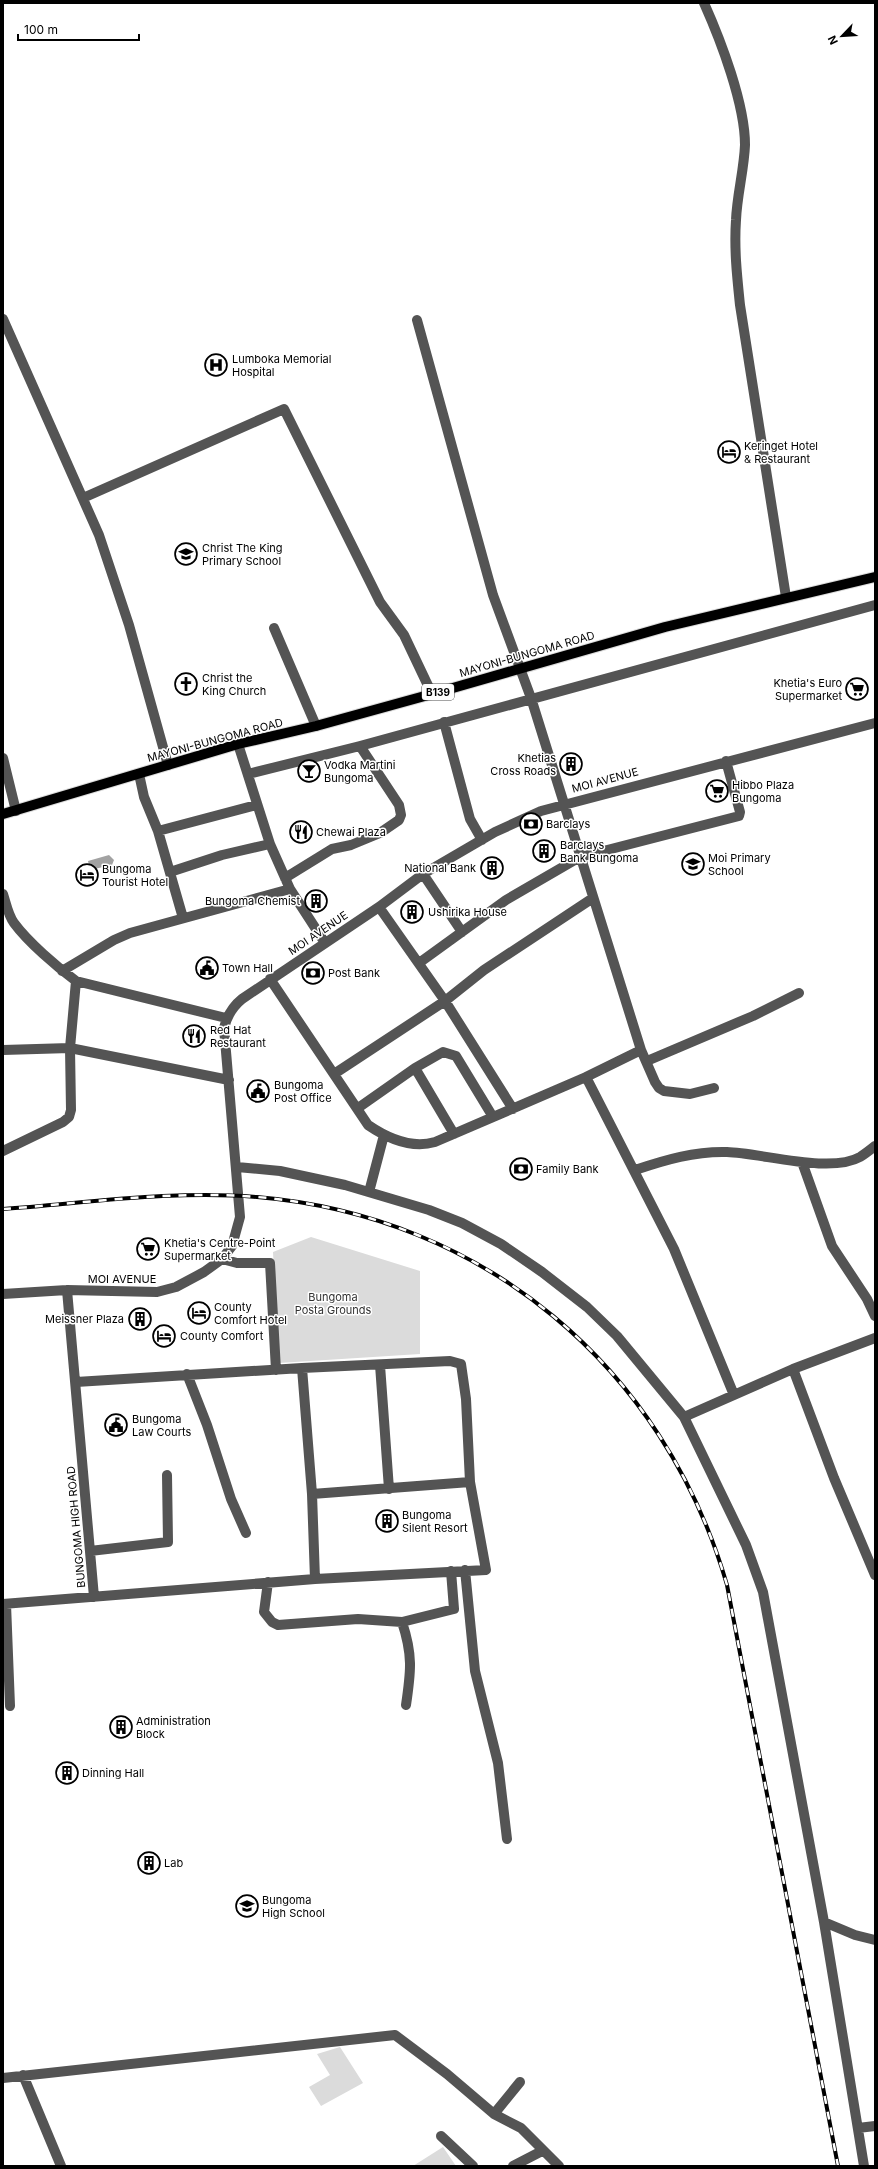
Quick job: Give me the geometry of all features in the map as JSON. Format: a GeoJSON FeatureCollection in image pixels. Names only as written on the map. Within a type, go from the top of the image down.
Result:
{"type":"FeatureCollection","features":[{"type":"Feature","properties":{"kind":"main road","name":"MAYONI-BUNGOMA ROAD"},"geometry":{"type":"LineString","coordinates":[[3,814],[238,744],[316,726],[665,627],[875,577]]}},
{"type":"Feature","properties":{"kind":"street"},"geometry":{"type":"LineString","coordinates":[[704,3],[721,45],[734,85],[742,121],[745,145],[736,220],[735,259],[740,305],[786,597]]}},
{"type":"Feature","properties":{"kind":"street"},"geometry":{"type":"LineString","coordinates":[[3,319],[99,535],[129,625],[168,765]]}},
{"type":"Feature","properties":{"kind":"street"},"geometry":{"type":"LineString","coordinates":[[417,320],[493,595],[532,698],[641,1050],[655,1082],[659,1088],[664,1091],[690,1094],[714,1088]]}},
{"type":"Feature","properties":{"kind":"street"},"geometry":{"type":"LineString","coordinates":[[83,498],[284,410],[380,602],[404,635],[432,694]]}},
{"type":"Feature","properties":{"kind":"street"},"geometry":{"type":"LineString","coordinates":[[248,774],[360,746],[875,605]]}},
{"type":"Feature","properties":{"kind":"street"},"geometry":{"type":"LineString","coordinates":[[274,628],[316,726]]}},
{"type":"Feature","properties":{"kind":"street"},"geometry":{"type":"LineString","coordinates":[[444,722],[470,819],[482,840]]}},
{"type":"Feature","properties":{"kind":"street","name":"MOI AVENUE"},"geometry":{"type":"LineString","coordinates":[[3,1294],[67,1290],[157,1292],[176,1287],[190,1281],[222,1259],[232,1246],[240,1217],[237,1167],[224,1028],[226,1018],[233,1006],[242,998],[325,943],[423,874],[521,818],[564,804],[875,723]]}},
{"type":"Feature","properties":{"kind":"street"},"geometry":{"type":"LineString","coordinates":[[238,744],[256,805],[270,844],[290,889],[325,943]]}},
{"type":"Feature","properties":{"kind":"street"},"geometry":{"type":"LineString","coordinates":[[285,878],[332,849],[363,841],[380,833],[399,820],[401,815],[399,805],[360,746]]}},
{"type":"Feature","properties":{"kind":"street"},"geometry":{"type":"LineString","coordinates":[[3,758],[16,811]]}},
{"type":"Feature","properties":{"kind":"street"},"geometry":{"type":"LineString","coordinates":[[419,963],[521,891],[580,857],[739,816],[740,812],[726,762]]}},
{"type":"Feature","properties":{"kind":"street"},"geometry":{"type":"LineString","coordinates":[[139,774],[147,804],[158,831],[183,918]]}},
{"type":"Feature","properties":{"kind":"street"},"geometry":{"type":"LineString","coordinates":[[158,831],[256,805]]}},
{"type":"Feature","properties":{"kind":"street"},"geometry":{"type":"LineString","coordinates":[[170,872],[222,855],[270,844]]}},
{"type":"Feature","properties":{"kind":"street"},"geometry":{"type":"LineString","coordinates":[[423,874],[462,932]]}},
{"type":"Feature","properties":{"kind":"street"},"geometry":{"type":"LineString","coordinates":[[62,971],[119,938],[183,918],[290,889]]}},
{"type":"Feature","properties":{"kind":"street"},"geometry":{"type":"LineString","coordinates":[[3,894],[14,922],[62,971],[76,981],[226,1018]]}},
{"type":"Feature","properties":{"kind":"street"},"geometry":{"type":"LineString","coordinates":[[334,1074],[445,1001],[484,970],[593,898]]}},
{"type":"Feature","properties":{"kind":"street"},"geometry":{"type":"LineString","coordinates":[[379,906],[445,1001],[513,1109]]}},
{"type":"Feature","properties":{"kind":"street"},"geometry":{"type":"LineString","coordinates":[[270,979],[368,1124],[384,1136],[417,1145],[435,1142],[513,1109],[586,1077],[641,1050]]}},
{"type":"Feature","properties":{"kind":"street"},"geometry":{"type":"LineString","coordinates":[[3,1151],[63,1122],[69,1117],[71,1102],[70,1048],[76,981]]}},
{"type":"Feature","properties":{"kind":"street"},"geometry":{"type":"LineString","coordinates":[[647,1061],[753,1016],[799,993]]}},
{"type":"Feature","properties":{"kind":"street"},"geometry":{"type":"LineString","coordinates":[[3,1050],[70,1048],[229,1080]]}},
{"type":"Feature","properties":{"kind":"street"},"geometry":{"type":"LineString","coordinates":[[358,1108],[415,1068],[443,1052],[456,1056],[493,1117]]}},
{"type":"Feature","properties":{"kind":"street"},"geometry":{"type":"LineString","coordinates":[[415,1068],[454,1134]]}},
{"type":"Feature","properties":{"kind":"street"},"geometry":{"type":"LineString","coordinates":[[586,1077],[635,1170],[674,1249],[734,1395]]}},
{"type":"Feature","properties":{"kind":"street"},"geometry":{"type":"LineString","coordinates":[[369,1192],[384,1136]]}},
{"type":"Feature","properties":{"kind":"street"},"geometry":{"type":"LineString","coordinates":[[635,1170],[671,1158],[727,1152],[802,1162],[844,1161],[859,1158],[875,1146]]}},
{"type":"Feature","properties":{"kind":"street"},"geometry":{"type":"LineString","coordinates":[[802,1162],[832,1246],[867,1299],[875,1316]]}},
{"type":"Feature","properties":{"kind":"street"},"geometry":{"type":"LineString","coordinates":[[237,1167],[280,1171],[369,1192],[429,1210],[462,1223],[501,1244],[542,1272],[587,1308],[617,1336],[684,1417],[746,1545],[763,1592],[824,1922],[864,2166]]}},
{"type":"Feature","properties":{"kind":"street"},"geometry":{"type":"LineString","coordinates":[[222,1259],[236,1263],[270,1263],[276,1370]]}},
{"type":"Feature","properties":{"kind":"street","name":"BUNGOMA HIGH ROAD"},"geometry":{"type":"LineString","coordinates":[[10,1706],[4,1604],[94,1597],[67,1290]]}},
{"type":"Feature","properties":{"kind":"street"},"geometry":{"type":"LineString","coordinates":[[684,1417],[794,1369],[875,1338]]}},
{"type":"Feature","properties":{"kind":"street"},"geometry":{"type":"LineString","coordinates":[[76,1382],[187,1374],[450,1361],[461,1364],[466,1399],[470,1482],[486,1570],[268,1582],[155,1593],[94,1597]]}},
{"type":"Feature","properties":{"kind":"street"},"geometry":{"type":"LineString","coordinates":[[380,1365],[389,1489]]}},
{"type":"Feature","properties":{"kind":"street"},"geometry":{"type":"LineString","coordinates":[[302,1368],[312,1494],[315,1579]]}},
{"type":"Feature","properties":{"kind":"street"},"geometry":{"type":"LineString","coordinates":[[794,1369],[834,1478],[874,1572]]}},
{"type":"Feature","properties":{"kind":"street"},"geometry":{"type":"LineString","coordinates":[[187,1374],[207,1425],[231,1499],[246,1533]]}},
{"type":"Feature","properties":{"kind":"street"},"geometry":{"type":"LineString","coordinates":[[90,1552],[168,1542],[167,1474]]}},
{"type":"Feature","properties":{"kind":"street"},"geometry":{"type":"LineString","coordinates":[[312,1494],[470,1482]]}},
{"type":"Feature","properties":{"kind":"street"},"geometry":{"type":"LineString","coordinates":[[465,1570],[476,1671],[498,1763],[507,1839]]}},
{"type":"Feature","properties":{"kind":"street"},"geometry":{"type":"LineString","coordinates":[[268,1582],[264,1612],[272,1622],[278,1625],[358,1619],[402,1622],[454,1609],[451,1571]]}},
{"type":"Feature","properties":{"kind":"street"},"geometry":{"type":"LineString","coordinates":[[402,1622],[409,1643],[412,1660],[406,1705]]}},
{"type":"Feature","properties":{"kind":"street"},"geometry":{"type":"LineString","coordinates":[[824,1922],[860,1937],[875,1940]]}},
{"type":"Feature","properties":{"kind":"street"},"geometry":{"type":"LineString","coordinates":[[3,2078],[395,2035],[447,2074],[494,2114],[521,2128],[542,2151],[559,2166]]}},
{"type":"Feature","properties":{"kind":"street"},"geometry":{"type":"LineString","coordinates":[[22,2075],[61,2166]]}},
{"type":"Feature","properties":{"kind":"street"},"geometry":{"type":"LineString","coordinates":[[494,2114],[520,2082]]}},
{"type":"Feature","properties":{"kind":"street"},"geometry":{"type":"LineString","coordinates":[[858,2128],[875,2126]]}},
{"type":"Feature","properties":{"kind":"street"},"geometry":{"type":"LineString","coordinates":[[441,2136],[473,2166]]}},
{"type":"Feature","properties":{"kind":"street"},"geometry":{"type":"LineString","coordinates":[[513,2166],[542,2151]]}},
{"type":"Feature","properties":{"kind":"green space","name":"Bungoma Posta Grounds"},"geometry":{"type":"Polygon","coordinates":[[[311,1237],[420,1271],[420,1354],[279,1363],[273,1252],[311,1237]]]}},
{"type":"Feature","properties":{"kind":"green space"},"geometry":{"type":"Polygon","coordinates":[[[340,2047],[363,2083],[321,2106],[309,2087],[330,2075],[317,2054],[340,2047]]]}},
{"type":"Feature","properties":{"kind":"green space"},"geometry":{"type":"Polygon","coordinates":[[[443,2147],[456,2166],[413,2166],[443,2147]]]}},
{"type":"Feature","properties":{"kind":"shaded area"},"geometry":{"type":"Polygon","coordinates":[[[109,855],[114,860],[112,865],[90,870],[88,861],[109,855]]]}},
{"type":"Feature","properties":{"kind":"railway"},"geometry":{"type":"LineString","coordinates":[[3,1209],[130,1198],[225,1195],[257,1197],[340,1210],[417,1235],[489,1271],[554,1316],[610,1371],[659,1435],[698,1507],[727,1585],[838,2166]]}},
{"type":"Feature","properties":{"kind":"place","name":"Lumboka Memorial Hospital"},"geometry":{"type":"Point","coordinates":[216,365]}},
{"type":"Feature","properties":{"kind":"place","name":"Keringet Hotel & Restaurant"},"geometry":{"type":"Point","coordinates":[729,452]}},
{"type":"Feature","properties":{"kind":"place","name":"Christ The King Primary School"},"geometry":{"type":"Point","coordinates":[186,554]}},
{"type":"Feature","properties":{"kind":"place","name":"Christ the King Church"},"geometry":{"type":"Point","coordinates":[186,684]}},
{"type":"Feature","properties":{"kind":"place","name":"Khetia's Euro Supermarket"},"geometry":{"type":"Point","coordinates":[857,689]}},
{"type":"Feature","properties":{"kind":"place","name":"Khetias Cross Roads"},"geometry":{"type":"Point","coordinates":[571,764]}},
{"type":"Feature","properties":{"kind":"place","name":"Vodka Martini Bungoma"},"geometry":{"type":"Point","coordinates":[309,771]}},
{"type":"Feature","properties":{"kind":"place","name":"Hibbo Plaza Bungoma"},"geometry":{"type":"Point","coordinates":[717,791]}},
{"type":"Feature","properties":{"kind":"place","name":"Barclays"},"geometry":{"type":"Point","coordinates":[531,824]}},
{"type":"Feature","properties":{"kind":"place","name":"Chewai Plaza"},"geometry":{"type":"Point","coordinates":[301,832]}},
{"type":"Feature","properties":{"kind":"place","name":"Barclays Bank Bungoma"},"geometry":{"type":"Point","coordinates":[544,851]}},
{"type":"Feature","properties":{"kind":"place","name":"Moi Primary School"},"geometry":{"type":"Point","coordinates":[693,864]}},
{"type":"Feature","properties":{"kind":"place","name":"National Bank"},"geometry":{"type":"Point","coordinates":[492,868]}},
{"type":"Feature","properties":{"kind":"place","name":"Bungoma Tourist Hotel"},"geometry":{"type":"Point","coordinates":[87,875]}},
{"type":"Feature","properties":{"kind":"place","name":"Bungoma Chemist"},"geometry":{"type":"Point","coordinates":[316,901]}},
{"type":"Feature","properties":{"kind":"place","name":"Ushirika House"},"geometry":{"type":"Point","coordinates":[412,912]}},
{"type":"Feature","properties":{"kind":"place","name":"Town Hall"},"geometry":{"type":"Point","coordinates":[207,968]}},
{"type":"Feature","properties":{"kind":"place","name":"Post Bank"},"geometry":{"type":"Point","coordinates":[313,973]}},
{"type":"Feature","properties":{"kind":"place","name":"Red Hat Restaurant"},"geometry":{"type":"Point","coordinates":[194,1036]}},
{"type":"Feature","properties":{"kind":"place","name":"Bungoma Post Office"},"geometry":{"type":"Point","coordinates":[258,1091]}},
{"type":"Feature","properties":{"kind":"place","name":"Family Bank"},"geometry":{"type":"Point","coordinates":[521,1169]}},
{"type":"Feature","properties":{"kind":"place","name":"Khetia's Centre-Point Supermarket"},"geometry":{"type":"Point","coordinates":[148,1249]}},
{"type":"Feature","properties":{"kind":"place","name":"County Comfort Hotel"},"geometry":{"type":"Point","coordinates":[199,1313]}},
{"type":"Feature","properties":{"kind":"place","name":"Meissner Plaza"},"geometry":{"type":"Point","coordinates":[140,1319]}},
{"type":"Feature","properties":{"kind":"place","name":"County Comfort"},"geometry":{"type":"Point","coordinates":[164,1336]}},
{"type":"Feature","properties":{"kind":"place","name":"Bungoma Law Courts"},"geometry":{"type":"Point","coordinates":[116,1425]}},
{"type":"Feature","properties":{"kind":"place","name":"Bungoma Silent Resort"},"geometry":{"type":"Point","coordinates":[387,1521]}},
{"type":"Feature","properties":{"kind":"place","name":"Administration Block"},"geometry":{"type":"Point","coordinates":[121,1727]}},
{"type":"Feature","properties":{"kind":"place","name":"Dinning Hall"},"geometry":{"type":"Point","coordinates":[67,1773]}},
{"type":"Feature","properties":{"kind":"place","name":"Lab"},"geometry":{"type":"Point","coordinates":[149,1863]}},
{"type":"Feature","properties":{"kind":"place","name":"Bungoma High School"},"geometry":{"type":"Point","coordinates":[247,1906]}}]}
